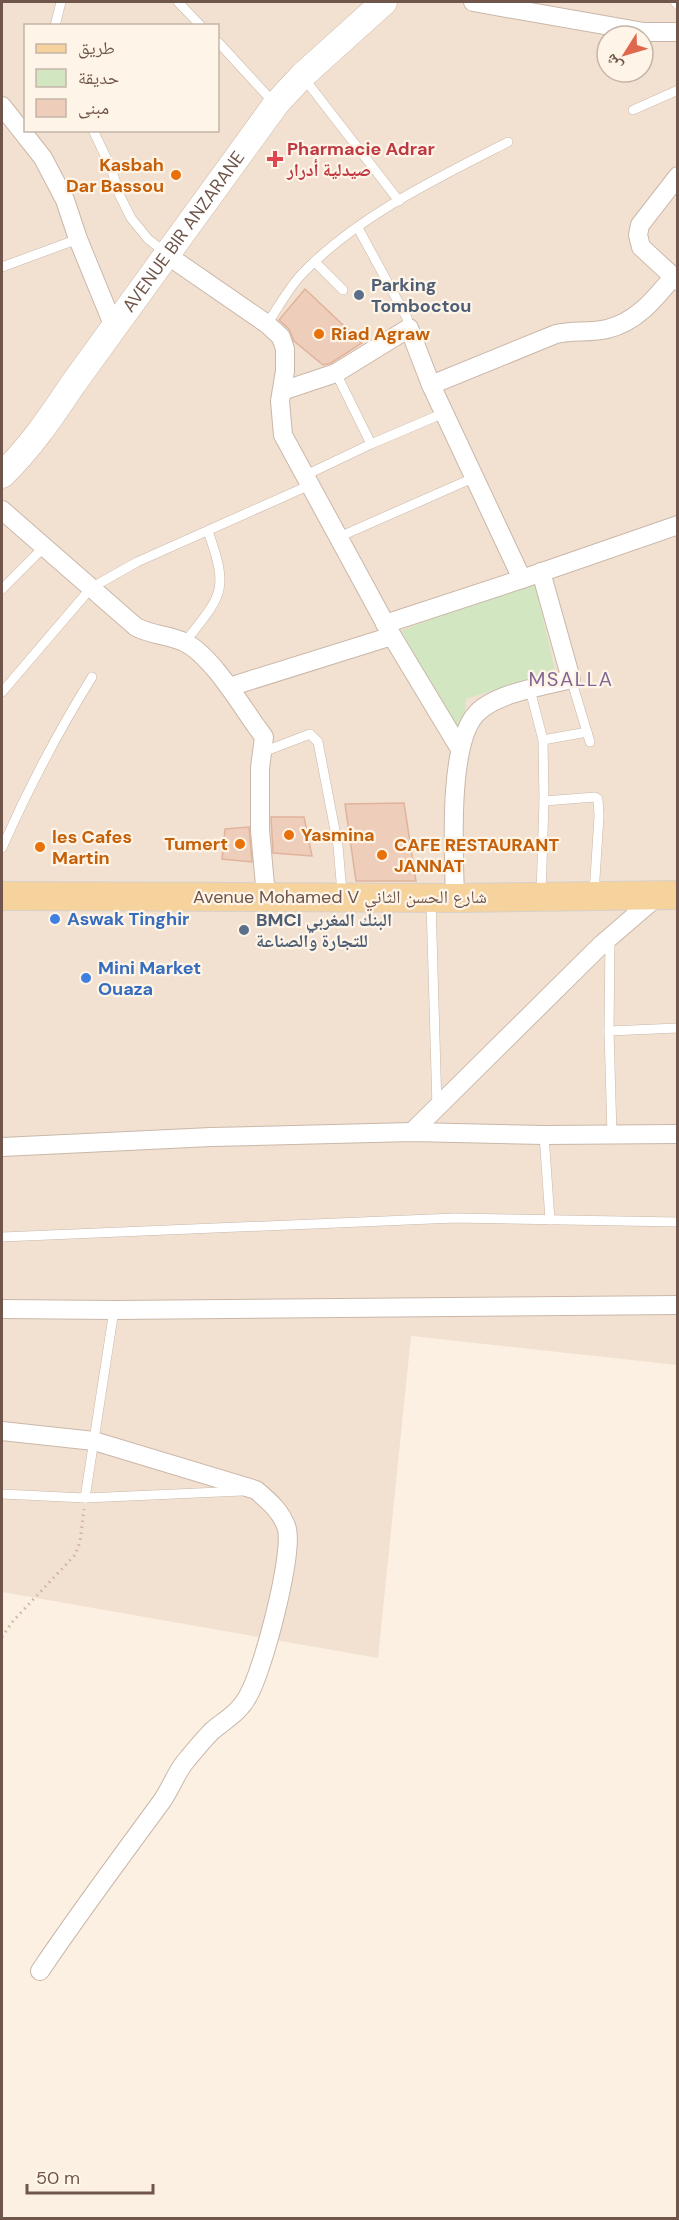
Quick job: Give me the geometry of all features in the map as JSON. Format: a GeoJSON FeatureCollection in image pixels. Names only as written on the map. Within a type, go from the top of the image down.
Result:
{"type":"FeatureCollection","features":[{"type":"Feature","properties":{"kind":"main road","name":"Avenue Mohamed V شارع الحسن الثاني"},"geometry":{"type":"LineString","coordinates":[[2,896],[594,897],[668,895]]}},
{"type":"Feature","properties":{"kind":"street","name":"AVENUE BIR ANZARANE"},"geometry":{"type":"LineString","coordinates":[[2,475],[24,453],[48,422],[276,104],[302,76],[384,2]]}},
{"type":"Feature","properties":{"kind":"street"},"geometry":{"type":"LineString","coordinates":[[473,2],[644,32],[678,32]]}},
{"type":"Feature","properties":{"kind":"street"},"geometry":{"type":"LineString","coordinates":[[2,106],[43,158],[65,200],[78,239],[114,327]]}},
{"type":"Feature","properties":{"kind":"street"},"geometry":{"type":"LineString","coordinates":[[431,385],[556,334],[567,331],[606,329],[641,313],[675,280],[641,247],[638,236],[640,225],[678,176]]}},
{"type":"Feature","properties":{"kind":"street"},"geometry":{"type":"LineString","coordinates":[[167,255],[267,324],[280,337],[285,349],[282,391],[279,401],[284,435],[388,630],[460,749]]}},
{"type":"Feature","properties":{"kind":"street"},"geometry":{"type":"LineString","coordinates":[[282,391],[336,373],[409,328],[431,385],[522,579]]}},
{"type":"Feature","properties":{"kind":"street"},"geometry":{"type":"LineString","coordinates":[[2,510],[136,627],[185,642],[197,649],[229,687],[264,737],[260,768],[260,830],[266,896]]}},
{"type":"Feature","properties":{"kind":"street"},"geometry":{"type":"LineString","coordinates":[[229,687],[522,579],[678,525]]}},
{"type":"Feature","properties":{"kind":"street"},"geometry":{"type":"LineString","coordinates":[[443,897],[460,749],[470,724],[477,713],[497,700],[571,679],[542,572]]}},
{"type":"Feature","properties":{"kind":"street"},"geometry":{"type":"LineString","coordinates":[[412,1132],[610,936],[668,895]]}},
{"type":"Feature","properties":{"kind":"street"},"geometry":{"type":"LineString","coordinates":[[2,1147],[211,1137],[412,1132],[544,1135],[678,1134]]}},
{"type":"Feature","properties":{"kind":"street"},"geometry":{"type":"LineString","coordinates":[[2,1309],[678,1305]]}},
{"type":"Feature","properties":{"kind":"street"},"geometry":{"type":"LineString","coordinates":[[2,1431],[94,1441],[256,1490],[275,1506],[287,1528],[287,1548],[282,1582],[265,1653],[248,1697],[232,1716],[212,1731],[183,1764],[168,1792],[73,1921],[40,1971]]}},
{"type":"Feature","properties":{"kind":"lane"},"geometry":{"type":"LineString","coordinates":[[56,24],[61,2]]}},
{"type":"Feature","properties":{"kind":"lane"},"geometry":{"type":"LineString","coordinates":[[178,2],[199,24]]}},
{"type":"Feature","properties":{"kind":"lane"},"geometry":{"type":"LineString","coordinates":[[219,43],[276,104]]}},
{"type":"Feature","properties":{"kind":"lane"},"geometry":{"type":"LineString","coordinates":[[302,76],[399,201]]}},
{"type":"Feature","properties":{"kind":"lane"},"geometry":{"type":"LineString","coordinates":[[633,110],[678,90]]}},
{"type":"Feature","properties":{"kind":"lane"},"geometry":{"type":"LineString","coordinates":[[94,132],[131,218],[148,239],[167,255]]}},
{"type":"Feature","properties":{"kind":"lane"},"geometry":{"type":"LineString","coordinates":[[267,324],[300,276],[340,239],[430,181],[507,141]]}},
{"type":"Feature","properties":{"kind":"lane"},"geometry":{"type":"LineString","coordinates":[[358,228],[407,318],[409,328]]}},
{"type":"Feature","properties":{"kind":"lane"},"geometry":{"type":"LineString","coordinates":[[2,267],[78,239]]}},
{"type":"Feature","properties":{"kind":"lane"},"geometry":{"type":"LineString","coordinates":[[315,262],[344,290]]}},
{"type":"Feature","properties":{"kind":"lane"},"geometry":{"type":"LineString","coordinates":[[336,373],[370,444]]}},
{"type":"Feature","properties":{"kind":"lane"},"geometry":{"type":"LineString","coordinates":[[2,692],[91,588],[137,562],[208,531],[308,480],[370,444],[444,413]]}},
{"type":"Feature","properties":{"kind":"lane"},"geometry":{"type":"LineString","coordinates":[[339,537],[474,478]]}},
{"type":"Feature","properties":{"kind":"lane"},"geometry":{"type":"LineString","coordinates":[[185,642],[213,607],[220,588],[219,562],[208,531]]}},
{"type":"Feature","properties":{"kind":"lane"},"geometry":{"type":"LineString","coordinates":[[2,589],[44,547]]}},
{"type":"Feature","properties":{"kind":"lane"},"geometry":{"type":"LineString","coordinates":[[2,848],[28,790],[61,727],[92,677]]}},
{"type":"Feature","properties":{"kind":"lane"},"geometry":{"type":"LineString","coordinates":[[571,679],[590,742]]}},
{"type":"Feature","properties":{"kind":"lane"},"geometry":{"type":"LineString","coordinates":[[530,690],[543,740],[544,801],[540,897]]}},
{"type":"Feature","properties":{"kind":"lane"},"geometry":{"type":"LineString","coordinates":[[543,740],[587,732]]}},
{"type":"Feature","properties":{"kind":"lane"},"geometry":{"type":"LineString","coordinates":[[263,752],[310,734],[318,742],[338,846],[342,896]]}},
{"type":"Feature","properties":{"kind":"lane"},"geometry":{"type":"LineString","coordinates":[[544,801],[595,797],[598,799],[594,897]]}},
{"type":"Feature","properties":{"kind":"lane"},"geometry":{"type":"LineString","coordinates":[[437,1107],[443,897]]}},
{"type":"Feature","properties":{"kind":"lane"},"geometry":{"type":"LineString","coordinates":[[610,936],[609,1031],[612,1135]]}},
{"type":"Feature","properties":{"kind":"lane"},"geometry":{"type":"LineString","coordinates":[[609,1031],[678,1028]]}},
{"type":"Feature","properties":{"kind":"lane"},"geometry":{"type":"LineString","coordinates":[[544,1135],[550,1220]]}},
{"type":"Feature","properties":{"kind":"lane"},"geometry":{"type":"LineString","coordinates":[[2,1237],[455,1218],[678,1222]]}},
{"type":"Feature","properties":{"kind":"lane"},"geometry":{"type":"LineString","coordinates":[[85,1498],[114,1310]]}},
{"type":"Feature","properties":{"kind":"lane"},"geometry":{"type":"LineString","coordinates":[[2,1494],[85,1498],[256,1490]]}},
{"type":"Feature","properties":{"kind":"path"},"geometry":{"type":"LineString","coordinates":[[2,1637],[13,1621],[75,1555],[80,1542],[85,1498]]}},
{"type":"Feature","properties":{"kind":"shaded area"},"geometry":{"type":"Polygon","coordinates":[[[2,2],[677,2],[677,1365],[411,1336],[378,1658],[2,1592],[2,2]]]}},
{"type":"Feature","properties":{"kind":"green space"},"geometry":{"type":"Polygon","coordinates":[[[534,580],[555,670],[466,699],[464,720],[457,728],[401,631],[534,580]]]}},
{"type":"Feature","properties":{"kind":"building","name":"Riad Agraw"},"geometry":{"type":"Polygon","coordinates":[[[305,289],[362,343],[331,363],[323,365],[294,341],[289,329],[279,320],[305,289]]]}},
{"type":"Feature","properties":{"kind":"building","name":"CAFE RESTAURANT JANNAT"},"geometry":{"type":"Polygon","coordinates":[[[404,803],[416,881],[356,881],[345,804],[404,803]]]}},
{"type":"Feature","properties":{"kind":"building","name":"Yasmina"},"geometry":{"type":"Polygon","coordinates":[[[271,817],[304,817],[312,856],[273,853],[271,817]]]}},
{"type":"Feature","properties":{"kind":"building","name":"Tumert"},"geometry":{"type":"Polygon","coordinates":[[[249,827],[252,862],[222,859],[225,829],[249,827]]]}},
{"type":"Feature","properties":{"kind":"place","name":"Pharmacie Adrar صيدلية أدرار"},"geometry":{"type":"Point","coordinates":[275,159]}},
{"type":"Feature","properties":{"kind":"place","name":"Kasbah Dar Bassou"},"geometry":{"type":"Point","coordinates":[176,175]}},
{"type":"Feature","properties":{"kind":"place","name":"Parking Tomboctou"},"geometry":{"type":"Point","coordinates":[359,295]}},
{"type":"Feature","properties":{"kind":"place","name":"Riad Agraw"},"geometry":{"type":"Point","coordinates":[319,334]}},
{"type":"Feature","properties":{"kind":"place","name":"Yasmina"},"geometry":{"type":"Point","coordinates":[289,835]}},
{"type":"Feature","properties":{"kind":"place","name":"Tumert"},"geometry":{"type":"Point","coordinates":[240,844]}},
{"type":"Feature","properties":{"kind":"place","name":"les Cafes Martin"},"geometry":{"type":"Point","coordinates":[40,847]}},
{"type":"Feature","properties":{"kind":"place","name":"CAFE RESTAURANT JANNAT"},"geometry":{"type":"Point","coordinates":[382,855]}},
{"type":"Feature","properties":{"kind":"place","name":"Aswak Tinghir"},"geometry":{"type":"Point","coordinates":[55,919]}},
{"type":"Feature","properties":{"kind":"place","name":"BMCI البنك المغربي للتجارة والصناعة"},"geometry":{"type":"Point","coordinates":[244,930]}},
{"type":"Feature","properties":{"kind":"place","name":"Mini Market Ouaza"},"geometry":{"type":"Point","coordinates":[86,978]}},
{"type":"Feature","properties":{"kind":"district","name":"MSALLA"},"geometry":{"type":"Point","coordinates":[571,679]}}]}
